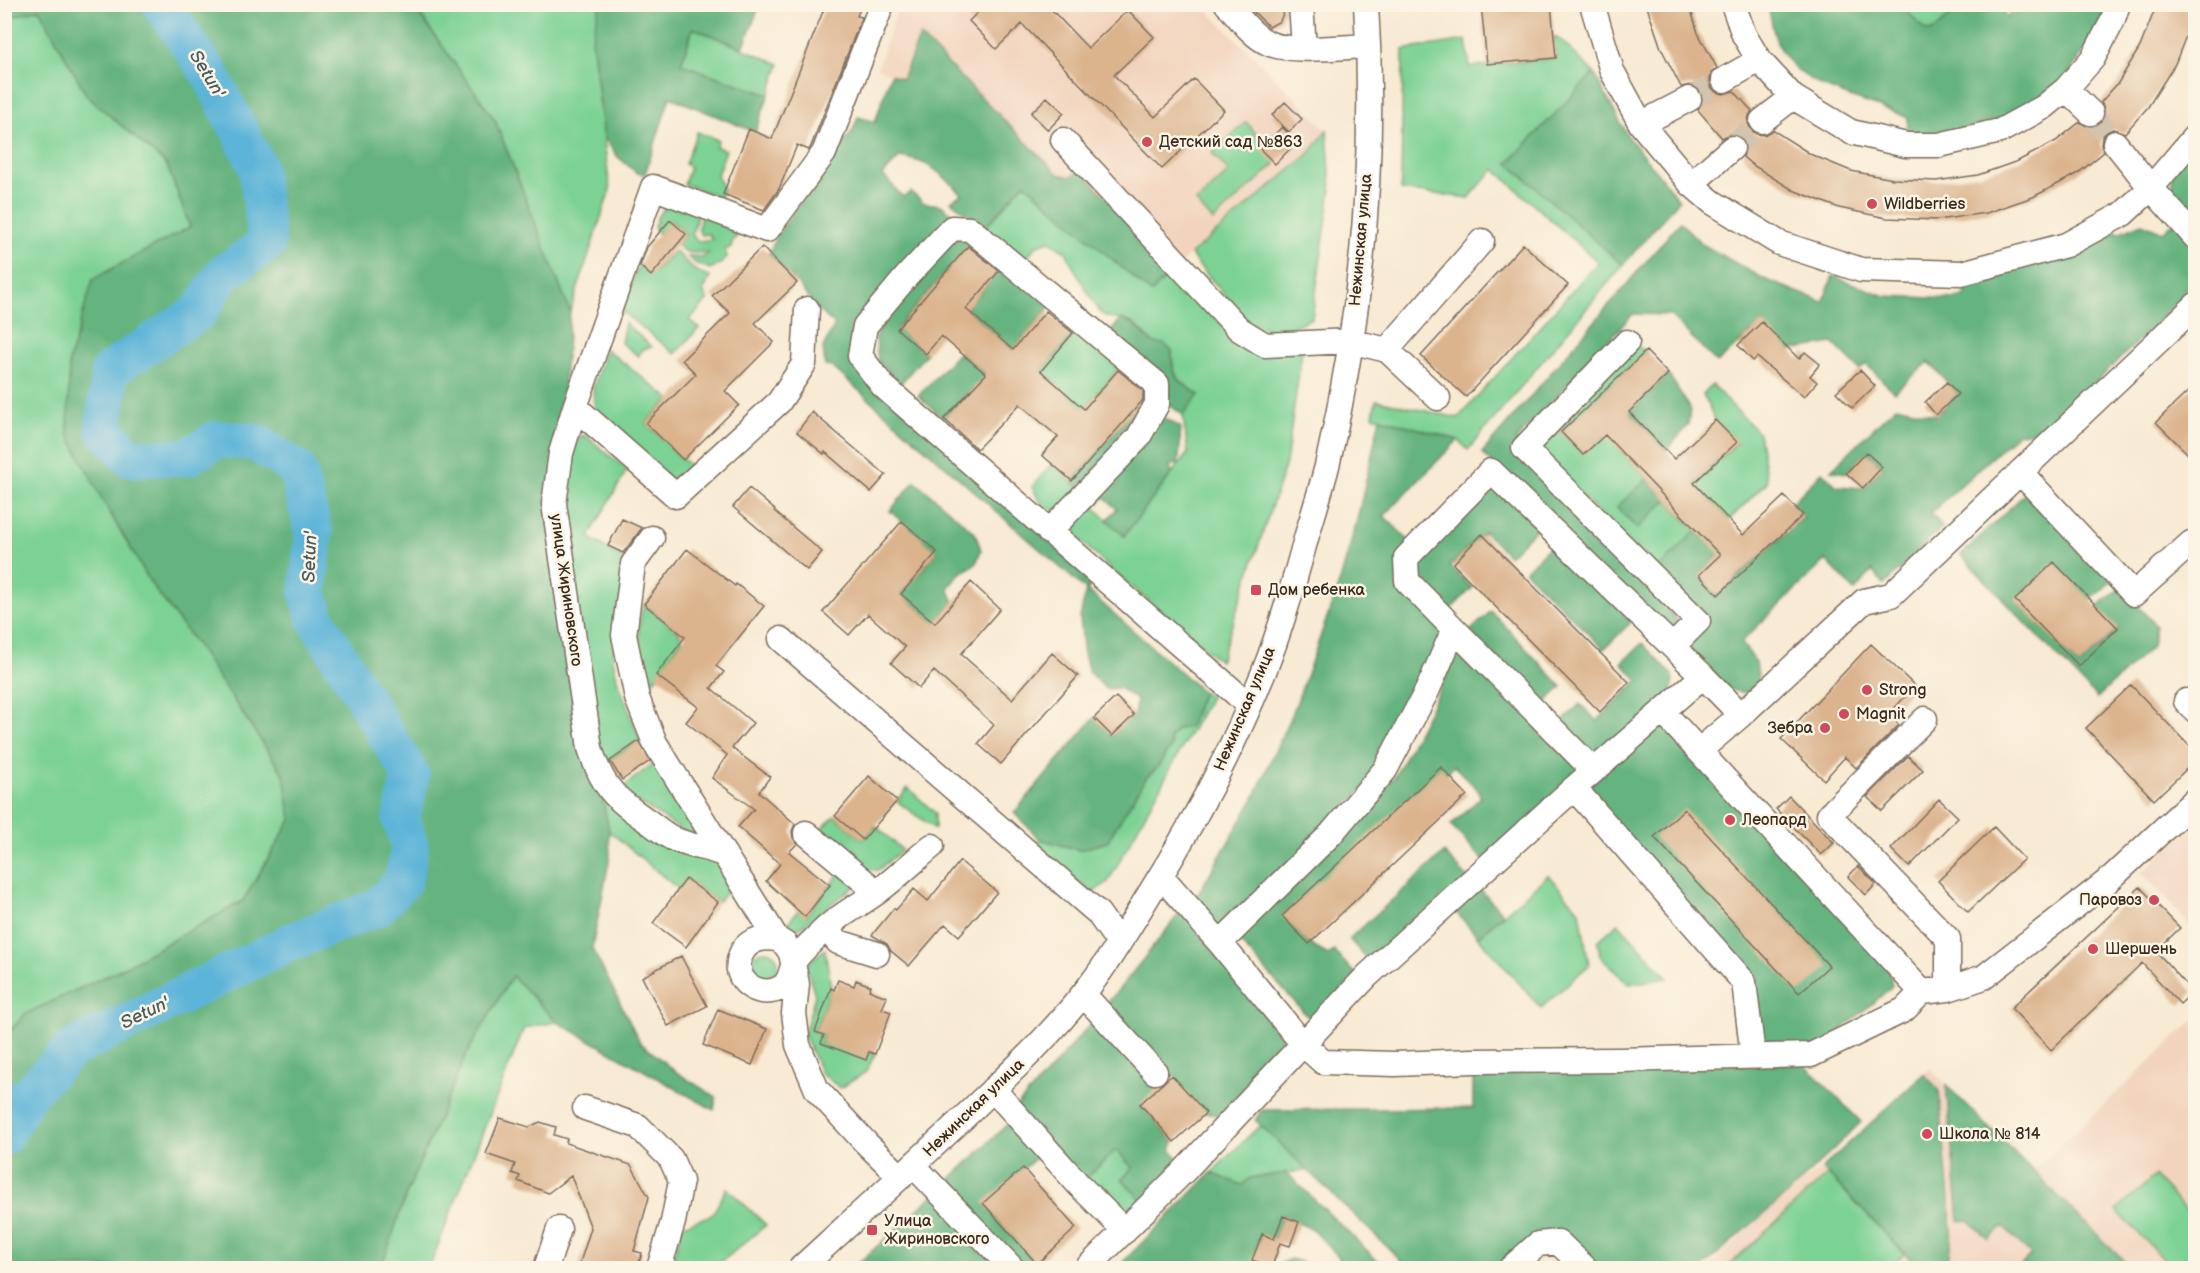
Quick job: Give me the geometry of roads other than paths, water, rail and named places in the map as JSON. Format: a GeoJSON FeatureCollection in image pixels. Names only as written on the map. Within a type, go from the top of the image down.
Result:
{"type":"FeatureCollection","features":[{"type":"Feature","properties":{"kind":"street","name":"улица Жириновского"},"geometry":{"type":"LineString","coordinates":[[725,855],[711,848],[672,838],[626,807],[610,791],[596,770],[590,747],[554,504],[561,453],[575,407],[653,187],[767,230],[824,153],[882,4]]}},
{"type":"Feature","properties":{"kind":"street"},"geometry":{"type":"LineString","coordinates":[[1227,4],[1254,33],[1269,44],[1304,48],[1367,46]]}},
{"type":"Feature","properties":{"kind":"street"},"geometry":{"type":"LineString","coordinates":[[1301,4],[1304,48]]}},
{"type":"Feature","properties":{"kind":"street","name":"Нежинская улица"},"geometry":{"type":"LineString","coordinates":[[801,1269],[907,1172],[1032,1051],[1083,994],[1119,943],[1202,805],[1249,705],[1290,599],[1327,464],[1350,341],[1366,207],[1369,140],[1366,4]]}},
{"type":"Feature","properties":{"kind":"street"},"geometry":{"type":"LineString","coordinates":[[1592,4],[1612,71],[1641,124],[1691,184],[1712,202],[1779,243],[1861,270],[1962,273],[2066,245],[2123,214],[2151,188],[2196,135]]}},
{"type":"Feature","properties":{"kind":"street"},"geometry":{"type":"LineString","coordinates":[[1733,4],[1744,35],[1759,60],[1793,97],[1851,132],[1906,145],[1939,145],[2000,131],[2044,107],[2066,89],[2093,58],[2112,22],[2118,4]]}},
{"type":"Feature","properties":{"kind":"street"},"geometry":{"type":"LineString","coordinates":[[1724,80],[1759,60]]}},
{"type":"Feature","properties":{"kind":"street"},"geometry":{"type":"LineString","coordinates":[[2066,89],[2091,113]]}},
{"type":"Feature","properties":{"kind":"street"},"geometry":{"type":"LineString","coordinates":[[1762,121],[1793,97]]}},
{"type":"Feature","properties":{"kind":"street"},"geometry":{"type":"LineString","coordinates":[[1641,124],[1689,99]]}},
{"type":"Feature","properties":{"kind":"street"},"geometry":{"type":"LineString","coordinates":[[1063,140],[1239,329],[1265,345],[1350,341],[1387,350],[1438,398]]}},
{"type":"Feature","properties":{"kind":"street"},"geometry":{"type":"LineString","coordinates":[[2115,144],[2196,238]]}},
{"type":"Feature","properties":{"kind":"street"},"geometry":{"type":"LineString","coordinates":[[1691,184],[1732,148]]}},
{"type":"Feature","properties":{"kind":"street"},"geometry":{"type":"LineString","coordinates":[[1049,532],[1138,438],[1157,404],[1157,384],[970,229],[952,228],[865,326],[860,356],[883,386],[1049,532],[1249,705]]}},
{"type":"Feature","properties":{"kind":"street"},"geometry":{"type":"LineString","coordinates":[[1387,350],[1482,241]]}},
{"type":"Feature","properties":{"kind":"street"},"geometry":{"type":"LineString","coordinates":[[575,407],[676,496],[779,402],[804,364],[807,309]]}},
{"type":"Feature","properties":{"kind":"street"},"geometry":{"type":"LineString","coordinates":[[1700,750],[1864,601],[1891,595],[2020,472],[2192,315]]}},
{"type":"Feature","properties":{"kind":"street"},"geometry":{"type":"LineString","coordinates":[[1627,342],[1524,448],[1698,621],[1673,646]]}},
{"type":"Feature","properties":{"kind":"street"},"geometry":{"type":"LineString","coordinates":[[1593,770],[1407,581],[1406,558],[1491,471],[1673,646],[1741,715]]}},
{"type":"Feature","properties":{"kind":"street"},"geometry":{"type":"LineString","coordinates":[[2020,472],[2134,594],[2191,543],[2196,544]]}},
{"type":"Feature","properties":{"kind":"street"},"geometry":{"type":"LineString","coordinates":[[652,538],[633,564],[624,635],[637,698],[655,743],[777,939]]}},
{"type":"Feature","properties":{"kind":"street"},"geometry":{"type":"LineString","coordinates":[[1220,943],[1330,835],[1385,770],[1428,689],[1454,629]]}},
{"type":"Feature","properties":{"kind":"street"},"geometry":{"type":"LineString","coordinates":[[781,639],[1098,913],[1119,943]]}},
{"type":"Feature","properties":{"kind":"street"},"geometry":{"type":"LineString","coordinates":[[1087,1269],[1185,1171],[1367,976],[1593,770],[1703,676]]}},
{"type":"Feature","properties":{"kind":"street"},"geometry":{"type":"LineString","coordinates":[[1663,712],[1922,992]]}},
{"type":"Feature","properties":{"kind":"street"},"geometry":{"type":"LineString","coordinates":[[1925,719],[1829,815],[1948,939],[1948,989]]}},
{"type":"Feature","properties":{"kind":"street"},"geometry":{"type":"LineString","coordinates":[[1574,788],[1744,982],[1753,1056]]}},
{"type":"Feature","properties":{"kind":"street"},"geometry":{"type":"LineString","coordinates":[[1161,876],[1220,943],[1303,1044],[1323,1062],[1377,1064],[1810,1054],[1904,1010],[1922,992],[1948,989],[1983,977],[2109,880],[2196,799]]}},
{"type":"Feature","properties":{"kind":"street"},"geometry":{"type":"LineString","coordinates":[[806,833],[877,892]]}},
{"type":"Feature","properties":{"kind":"street"},"geometry":{"type":"LineString","coordinates":[[932,846],[877,892],[826,928],[794,962],[792,975],[784,986],[772,992],[760,992],[748,986],[741,975],[739,962],[743,950],[752,941],[764,937],[777,939],[785,944],[794,962],[797,984],[794,1013],[798,1045],[817,1090],[866,1143],[907,1172],[1012,1269]]}},
{"type":"Feature","properties":{"kind":"street"},"geometry":{"type":"LineString","coordinates":[[826,928],[838,942],[877,954]]}},
{"type":"Feature","properties":{"kind":"street"},"geometry":{"type":"LineString","coordinates":[[1083,994],[1155,1072]]}},
{"type":"Feature","properties":{"kind":"street"},"geometry":{"type":"LineString","coordinates":[[993,1089],[1079,1185],[1125,1231]]}},
{"type":"Feature","properties":{"kind":"street"},"geometry":{"type":"LineString","coordinates":[[585,1108],[638,1126],[671,1159],[681,1181],[673,1222],[658,1269]]}},
{"type":"Feature","properties":{"kind":"street"},"geometry":{"type":"LineString","coordinates":[[546,1269],[559,1228]]}},
{"type":"Feature","properties":{"kind":"street"},"geometry":{"type":"LineString","coordinates":[[1512,1269],[1538,1244],[1558,1242],[1585,1269]]}},
{"type":"Feature","properties":{"kind":"waterway","name":"Setun'"},"geometry":{"type":"LineString","coordinates":[[4,1136],[28,1094],[72,1049],[291,942],[378,907],[403,881],[410,847],[401,819],[411,775],[316,619],[308,592],[314,532],[297,469],[255,442],[217,439],[188,457],[130,458],[104,429],[110,370],[200,311],[223,273],[267,244],[257,165],[210,74],[161,4]]}},
{"type":"Feature","properties":{"kind":"tunnel"},"geometry":{"type":"LineString","coordinates":[[1689,99],[1724,80]]}},
{"type":"Feature","properties":{"kind":"tunnel"},"geometry":{"type":"LineString","coordinates":[[2091,113],[2115,143]]}},
{"type":"Feature","properties":{"kind":"tunnel"},"geometry":{"type":"LineString","coordinates":[[1732,148],[1762,121]]}},
{"type":"Feature","properties":{"kind":"place","name":"Детский сад №863"},"geometry":{"type":"Point","coordinates":[1147,142]}},
{"type":"Feature","properties":{"kind":"place","name":"Wildberries"},"geometry":{"type":"Point","coordinates":[1872,204]}},
{"type":"Feature","properties":{"kind":"place","name":"Дом ребенка"},"geometry":{"type":"Point","coordinates":[1256,590]}},
{"type":"Feature","properties":{"kind":"place","name":"Strong"},"geometry":{"type":"Point","coordinates":[1867,690]}},
{"type":"Feature","properties":{"kind":"place","name":"Magnit"},"geometry":{"type":"Point","coordinates":[1844,714]}},
{"type":"Feature","properties":{"kind":"place","name":"Зебра"},"geometry":{"type":"Point","coordinates":[1825,728]}},
{"type":"Feature","properties":{"kind":"place","name":"Леопард"},"geometry":{"type":"Point","coordinates":[1730,820]}},
{"type":"Feature","properties":{"kind":"place","name":"Паровоз"},"geometry":{"type":"Point","coordinates":[2154,900]}},
{"type":"Feature","properties":{"kind":"place","name":"Шершень"},"geometry":{"type":"Point","coordinates":[2093,949]}},
{"type":"Feature","properties":{"kind":"place","name":"Школа № 814"},"geometry":{"type":"Point","coordinates":[1927,1134]}},
{"type":"Feature","properties":{"kind":"place","name":"Улица Жириновского"},"geometry":{"type":"Point","coordinates":[872,1230]}}]}
